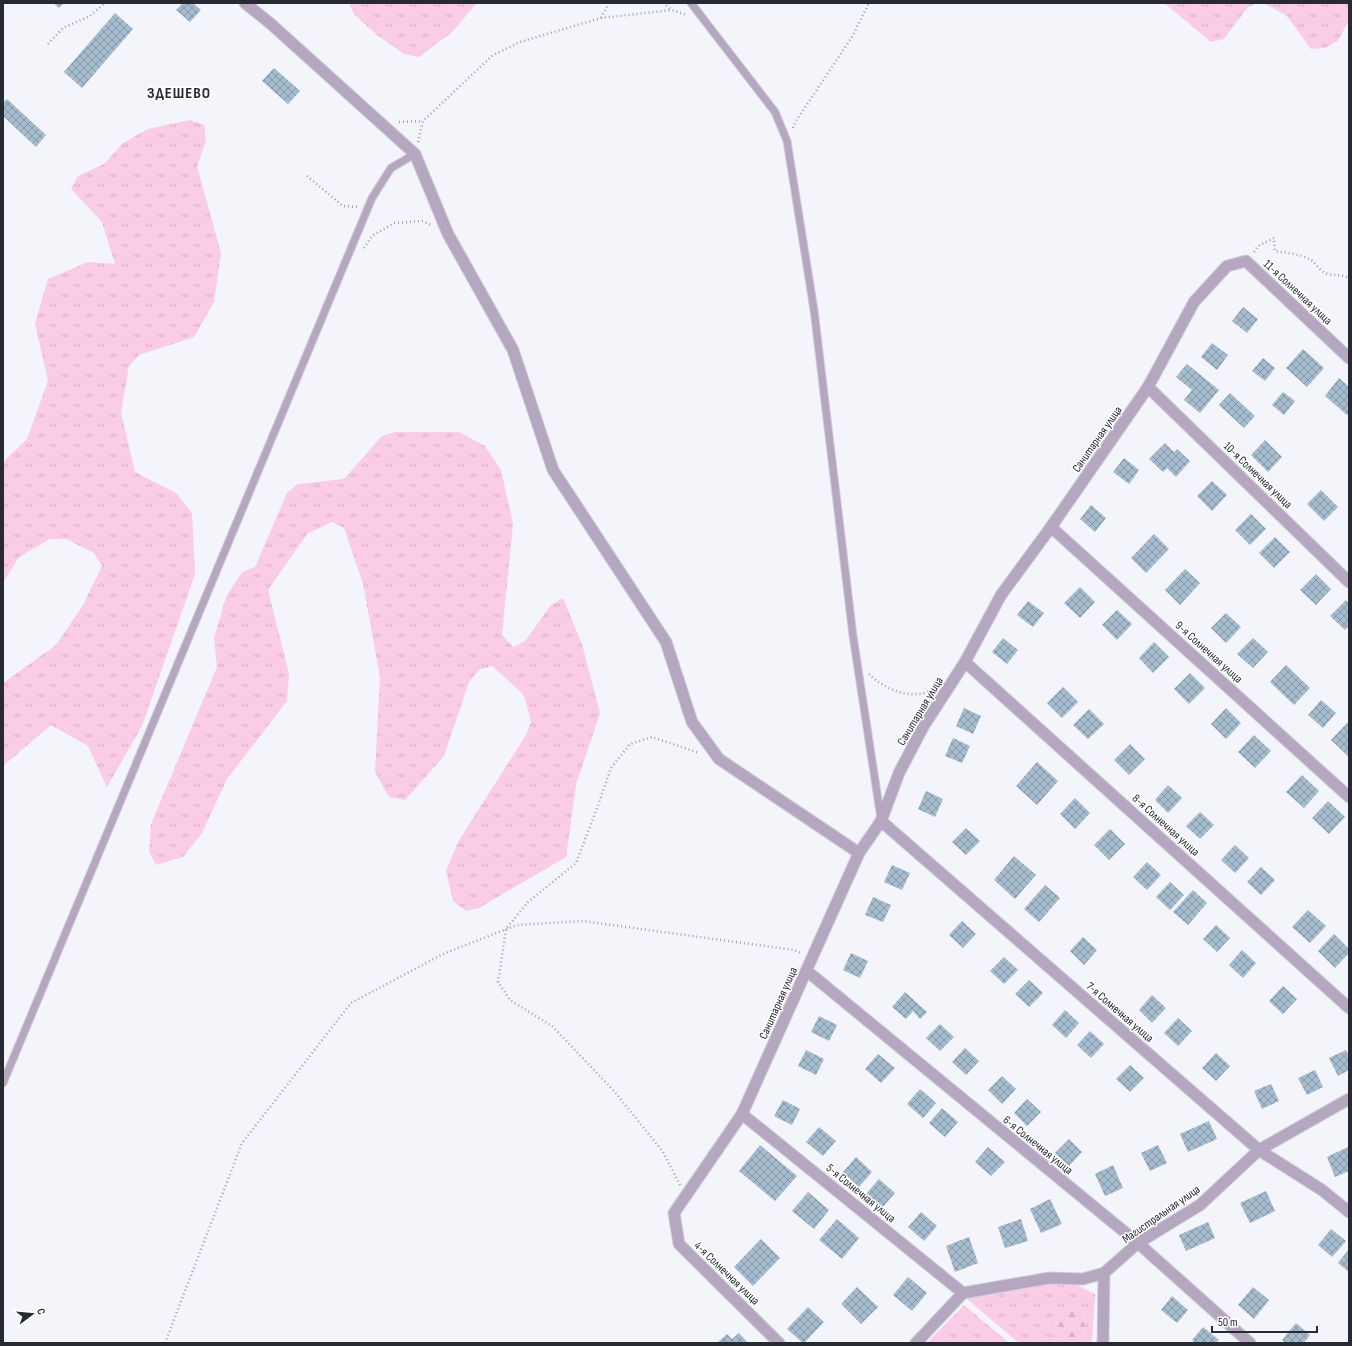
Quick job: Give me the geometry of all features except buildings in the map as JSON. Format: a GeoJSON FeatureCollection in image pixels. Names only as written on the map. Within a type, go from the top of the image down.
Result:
{"type":"FeatureCollection","features":[{"type":"Feature","properties":{"kind":"street"},"geometry":{"type":"LineString","coordinates":[[245,3],[271,24],[415,154],[448,234],[513,350],[553,470],[666,642],[692,722],[719,759],[859,853]]}},
{"type":"Feature","properties":{"kind":"street","name":"Санитарная улица"},"geometry":{"type":"LineString","coordinates":[[674,1213],[742,1114],[859,853],[881,821],[899,773],[923,727],[965,662],[1002,595],[1148,387],[1194,302],[1227,266],[1246,261]]}},
{"type":"Feature","properties":{"kind":"street","name":"11-я Солнечная улица"},"geometry":{"type":"LineString","coordinates":[[1246,261],[1349,358]]}},
{"type":"Feature","properties":{"kind":"street","name":"10-я Солнечная улица"},"geometry":{"type":"LineString","coordinates":[[1148,387],[1349,582]]}},
{"type":"Feature","properties":{"kind":"street","name":"9-я Солнечная улица"},"geometry":{"type":"LineString","coordinates":[[1051,527],[1349,797]]}},
{"type":"Feature","properties":{"kind":"street","name":"8-я Солнечная улица"},"geometry":{"type":"LineString","coordinates":[[965,662],[1349,1008]]}},
{"type":"Feature","properties":{"kind":"street","name":"7-я Солнечная улица"},"geometry":{"type":"LineString","coordinates":[[881,821],[1259,1150],[1322,1190],[1349,1212]]}},
{"type":"Feature","properties":{"kind":"street","name":"6-я Солнечная улица"},"geometry":{"type":"LineString","coordinates":[[807,971],[1138,1243],[1250,1343]]}},
{"type":"Feature","properties":{"kind":"street","name":"Магистральная улица"},"geometry":{"type":"LineString","coordinates":[[963,1293],[1049,1278],[1083,1279],[1104,1273],[1138,1243],[1200,1205],[1259,1150],[1349,1099]]}},
{"type":"Feature","properties":{"kind":"street","name":"5-я Солнечная улица"},"geometry":{"type":"LineString","coordinates":[[742,1114],[963,1293]]}},
{"type":"Feature","properties":{"kind":"street","name":"4-я Солнечная улица"},"geometry":{"type":"LineString","coordinates":[[674,1213],[679,1244],[779,1343]]}},
{"type":"Feature","properties":{"kind":"street"},"geometry":{"type":"LineString","coordinates":[[1103,1343],[1104,1273]]}},
{"type":"Feature","properties":{"kind":"street"},"geometry":{"type":"LineString","coordinates":[[916,1343],[963,1293]]}},
{"type":"Feature","properties":{"kind":"lane"},"geometry":{"type":"LineString","coordinates":[[691,3],[775,112],[787,142],[814,310],[853,636],[881,821]]}},
{"type":"Feature","properties":{"kind":"lane"},"geometry":{"type":"LineString","coordinates":[[3,1083],[372,198],[391,168],[415,154]]}},
{"type":"Feature","properties":{"kind":"path"},"geometry":{"type":"LineString","coordinates":[[48,44],[63,28],[90,16],[105,3]]}},
{"type":"Feature","properties":{"kind":"path"},"geometry":{"type":"LineString","coordinates":[[600,18],[609,3]]}},
{"type":"Feature","properties":{"kind":"path"},"geometry":{"type":"LineString","coordinates":[[663,3],[672,10],[704,20]]}},
{"type":"Feature","properties":{"kind":"path"},"geometry":{"type":"LineString","coordinates":[[787,142],[796,122],[852,37],[869,3]]}},
{"type":"Feature","properties":{"kind":"path"},"geometry":{"type":"LineString","coordinates":[[415,154],[423,121],[493,55],[520,42],[600,18],[672,10]]}},
{"type":"Feature","properties":{"kind":"path"},"geometry":{"type":"LineString","coordinates":[[380,122],[423,121]]}},
{"type":"Feature","properties":{"kind":"path"},"geometry":{"type":"LineString","coordinates":[[307,176],[343,206],[360,207],[372,198]]}},
{"type":"Feature","properties":{"kind":"path"},"geometry":{"type":"LineString","coordinates":[[363,249],[372,236],[394,223],[423,221],[448,234]]}},
{"type":"Feature","properties":{"kind":"path"},"geometry":{"type":"LineString","coordinates":[[1246,261],[1258,246],[1274,238],[1275,251],[1304,257],[1313,261],[1318,268],[1328,274],[1342,275],[1349,278]]}},
{"type":"Feature","properties":{"kind":"path"},"geometry":{"type":"LineString","coordinates":[[867,672],[892,690],[903,693],[913,695],[928,692],[938,687]]}},
{"type":"Feature","properties":{"kind":"path"},"geometry":{"type":"LineString","coordinates":[[686,1196],[663,1152],[614,1091],[552,1026],[510,1000],[498,982],[506,929],[528,902],[576,863],[596,811],[610,768],[630,744],[652,738],[719,759]]}},
{"type":"Feature","properties":{"kind":"path"},"geometry":{"type":"LineString","coordinates":[[165,1343],[242,1143],[351,1003],[444,954],[517,925],[583,921],[794,950],[813,957]]}},
{"type":"Feature","properties":{"kind":"green space"},"geometry":{"type":"Polygon","coordinates":[[[349,3],[477,3],[451,33],[419,57],[404,54],[377,35],[354,14],[349,3]]]}},
{"type":"Feature","properties":{"kind":"green space"},"geometry":{"type":"Polygon","coordinates":[[[1164,3],[1258,3],[1248,7],[1224,39],[1211,42],[1164,3]]]}},
{"type":"Feature","properties":{"kind":"green space"},"geometry":{"type":"Polygon","coordinates":[[[1263,3],[1349,3],[1349,20],[1338,41],[1325,48],[1311,49],[1286,15],[1263,3]]]}},
{"type":"Feature","properties":{"kind":"green space"},"geometry":{"type":"Polygon","coordinates":[[[190,120],[204,125],[206,141],[197,166],[221,253],[214,302],[194,337],[139,355],[129,366],[121,412],[135,472],[176,493],[192,513],[195,574],[142,726],[107,787],[88,746],[51,725],[3,766],[3,683],[56,645],[83,605],[102,566],[94,553],[66,539],[50,539],[19,557],[3,583],[3,465],[6,459],[27,439],[48,381],[35,324],[48,279],[88,262],[115,264],[102,222],[71,189],[78,176],[104,164],[123,143],[148,129],[190,120]]]}},
{"type":"Feature","properties":{"kind":"green space"},"geometry":{"type":"Polygon","coordinates":[[[395,432],[459,432],[485,446],[501,470],[513,524],[502,635],[513,647],[525,641],[551,605],[563,598],[582,644],[600,713],[576,785],[566,857],[479,908],[466,911],[453,901],[446,871],[458,842],[526,735],[531,722],[524,695],[492,666],[479,670],[469,682],[444,756],[405,800],[389,797],[375,772],[380,677],[363,584],[344,528],[332,522],[307,534],[268,590],[289,674],[287,701],[227,779],[202,833],[183,857],[156,865],[149,852],[151,824],[217,667],[214,638],[226,597],[242,572],[255,567],[287,493],[298,484],[344,479],[382,436],[395,432]]]}},
{"type":"Feature","properties":{"kind":"green space"},"geometry":{"type":"Polygon","coordinates":[[[1052,1283],[1077,1285],[1095,1294],[1092,1343],[1083,1343],[1085,1310],[1060,1308],[1056,1324],[1051,1335],[1055,1343],[1019,1343],[967,1299],[1052,1283]]]}},
{"type":"Feature","properties":{"kind":"green space"},"geometry":{"type":"Polygon","coordinates":[[[1074,1304],[1085,1310],[1083,1343],[1055,1343],[1051,1335],[1056,1324],[1060,1308],[1074,1304]]]}},
{"type":"Feature","properties":{"kind":"green space"},"geometry":{"type":"Polygon","coordinates":[[[964,1305],[1009,1343],[927,1343],[964,1305]]]}},
{"type":"Feature","properties":{"kind":"district","name":"ЗДЕШЕВО"},"geometry":{"type":"Point","coordinates":[179,92]}}]}
